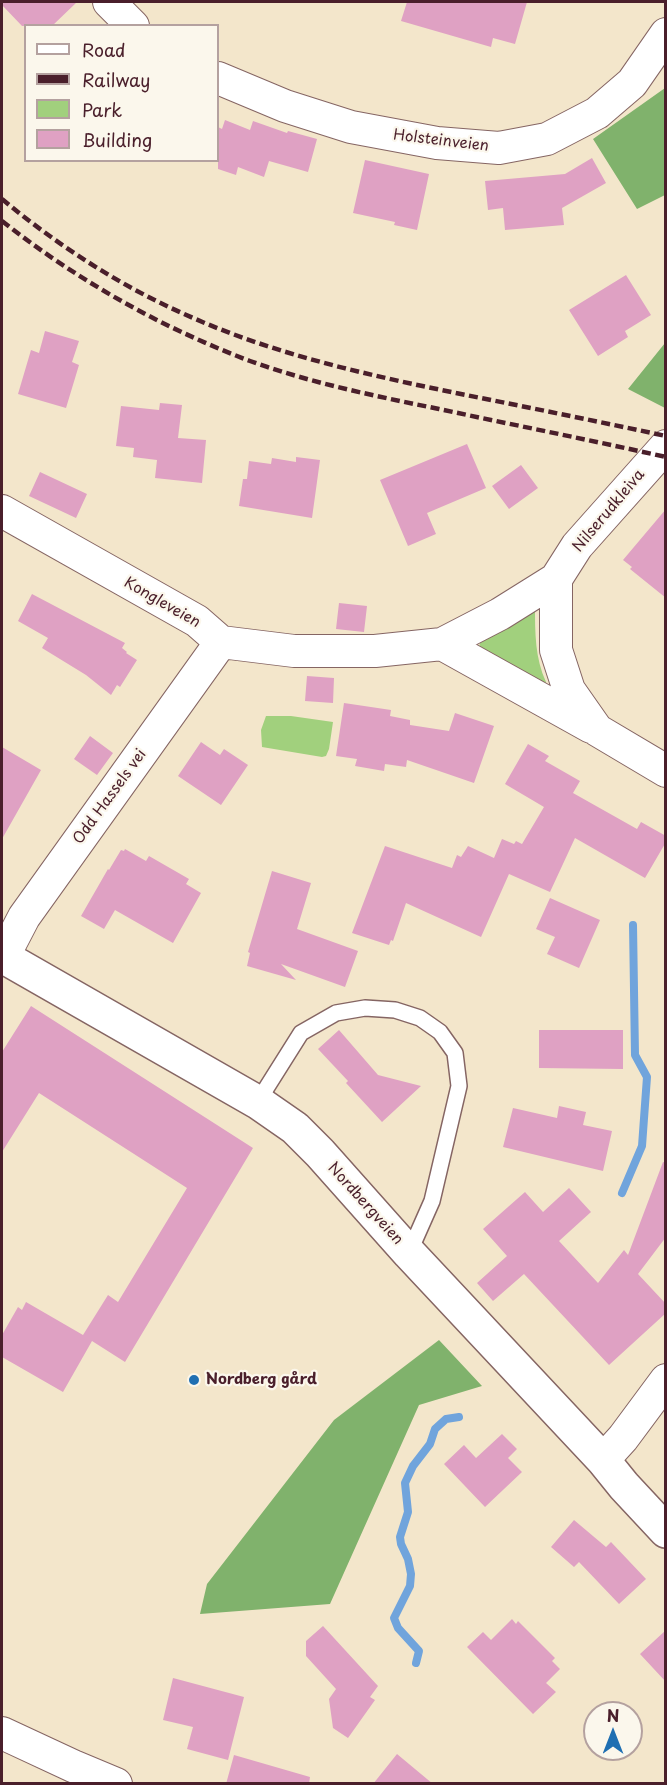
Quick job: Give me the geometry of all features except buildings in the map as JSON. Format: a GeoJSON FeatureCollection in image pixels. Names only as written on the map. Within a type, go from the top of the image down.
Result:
{"type":"FeatureCollection","features":[{"type":"Feature","properties":{"kind":"street"},"geometry":{"type":"LineString","coordinates":[[109,2],[131,24]]}},
{"type":"Feature","properties":{"kind":"street","name":"Holsteinveien"},"geometry":{"type":"LineString","coordinates":[[219,78],[285,106],[351,127],[437,143],[499,148],[547,139],[597,113],[632,83],[666,34]]}},
{"type":"Feature","properties":{"kind":"street","name":"Nilserudkleiva"},"geometry":{"type":"LineString","coordinates":[[556,579],[576,546],[666,446]]}},
{"type":"Feature","properties":{"kind":"street","name":"Kongleveien"},"geometry":{"type":"LineString","coordinates":[[2,511],[197,621],[221,642]]}},
{"type":"Feature","properties":{"kind":"street"},"geometry":{"type":"LineString","coordinates":[[221,642],[294,651],[375,651],[442,644],[500,614],[556,579]]}},
{"type":"Feature","properties":{"kind":"street"},"geometry":{"type":"LineString","coordinates":[[556,579],[556,650],[569,690],[597,730]]}},
{"type":"Feature","properties":{"kind":"street","name":"Odd Hassels vei"},"geometry":{"type":"LineString","coordinates":[[2,955],[24,917],[221,642]]}},
{"type":"Feature","properties":{"kind":"street"},"geometry":{"type":"LineString","coordinates":[[442,644],[666,771]]}},
{"type":"Feature","properties":{"kind":"street","name":"Nordbergveien"},"geometry":{"type":"LineString","coordinates":[[2,955],[259,1103],[295,1128],[666,1531]]}},
{"type":"Feature","properties":{"kind":"street"},"geometry":{"type":"LineString","coordinates":[[603,1460],[623,1438],[666,1380]]}},
{"type":"Feature","properties":{"kind":"street"},"geometry":{"type":"LineString","coordinates":[[2,1733],[116,1784]]}},
{"type":"Feature","properties":{"kind":"lane"},"geometry":{"type":"LineString","coordinates":[[259,1103],[301,1034],[336,1013],[364,1008],[395,1010],[420,1018],[440,1032],[456,1053],[459,1086],[432,1201],[409,1253]]}},
{"type":"Feature","properties":{"kind":"green space"},"geometry":{"type":"Polygon","coordinates":[[[665,88],[665,195],[637,209],[593,139],[665,88]]]}},
{"type":"Feature","properties":{"kind":"green space"},"geometry":{"type":"Polygon","coordinates":[[[665,343],[666,408],[628,389],[665,343]]]}},
{"type":"Feature","properties":{"kind":"green space"},"geometry":{"type":"Polygon","coordinates":[[[535,606],[538,655],[546,682],[543,688],[479,647],[482,636],[535,606]]]}},
{"type":"Feature","properties":{"kind":"green space"},"geometry":{"type":"Polygon","coordinates":[[[266,716],[291,716],[333,722],[326,756],[262,747],[261,730],[266,716]]]}},
{"type":"Feature","properties":{"kind":"green space"},"geometry":{"type":"Polygon","coordinates":[[[439,1340],[482,1386],[419,1405],[330,1604],[200,1614],[207,1584],[334,1420],[439,1340]]]}},
{"type":"Feature","properties":{"kind":"waterway"},"geometry":{"type":"LineString","coordinates":[[622,1193],[642,1146],[647,1077],[635,1055],[633,925]]}},
{"type":"Feature","properties":{"kind":"waterway"},"geometry":{"type":"LineString","coordinates":[[416,1663],[419,1651],[398,1628],[394,1618],[410,1586],[411,1574],[400,1537],[408,1512],[405,1483],[413,1466],[430,1444],[435,1429],[446,1419],[459,1417]]}},
{"type":"Feature","properties":{"kind":"railway"},"geometry":{"type":"LineString","coordinates":[[2,199],[44,232],[111,276],[158,302],[248,340],[317,361],[386,378],[666,436]]}},
{"type":"Feature","properties":{"kind":"railway"},"geometry":{"type":"LineString","coordinates":[[2,221],[30,243],[120,300],[184,333],[250,361],[296,376],[367,394],[666,457]]}},
{"type":"Feature","properties":{"kind":"place","name":"Nordberg gård"},"geometry":{"type":"Point","coordinates":[194,1380]}}]}
